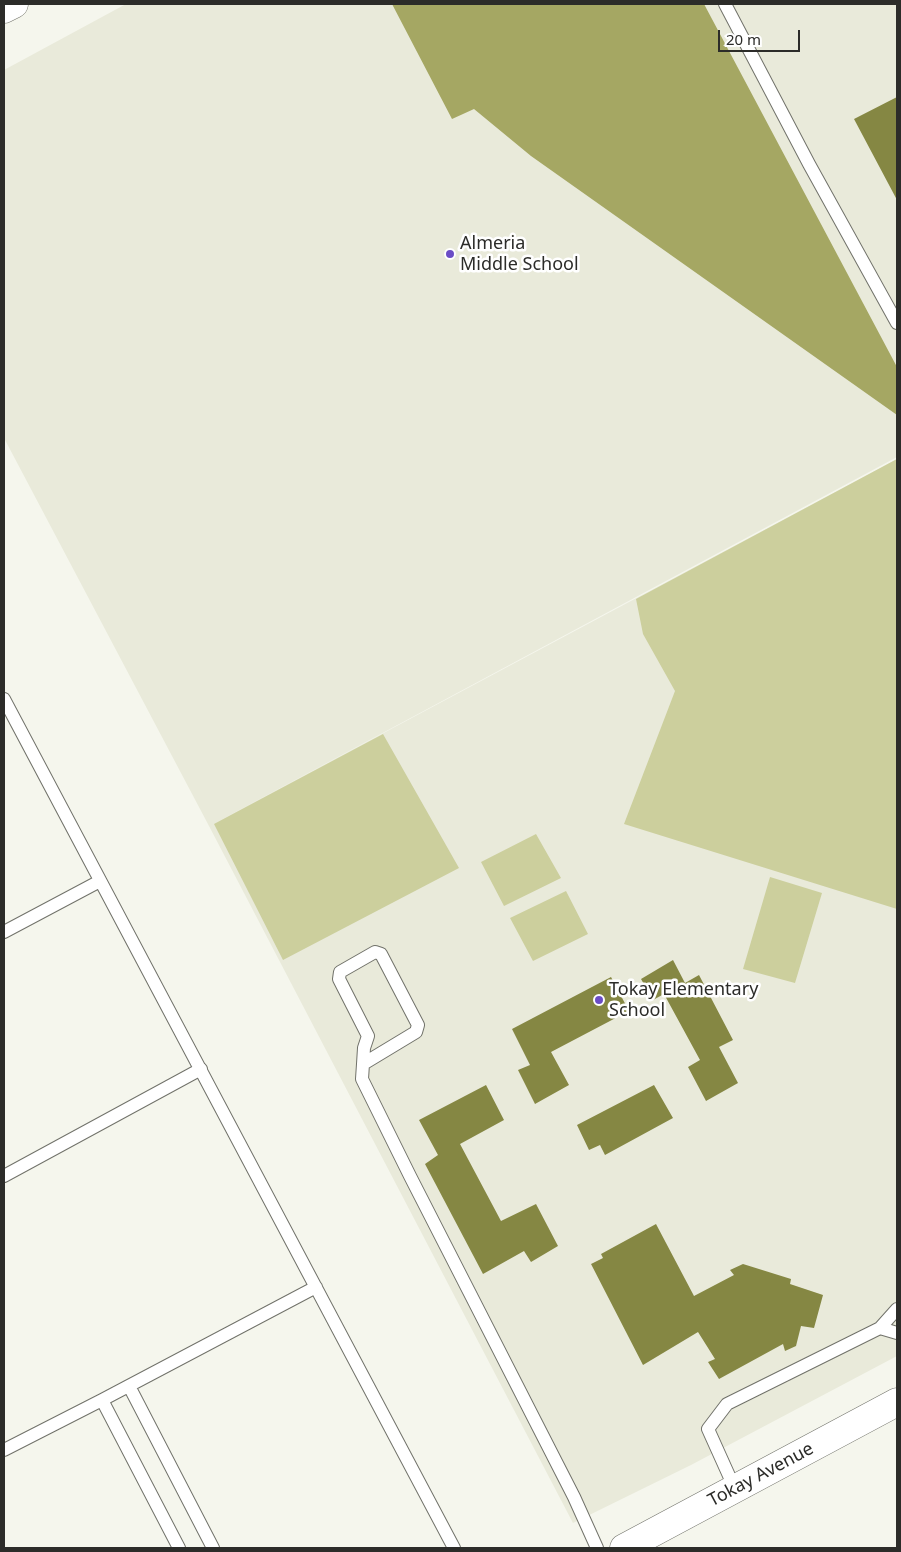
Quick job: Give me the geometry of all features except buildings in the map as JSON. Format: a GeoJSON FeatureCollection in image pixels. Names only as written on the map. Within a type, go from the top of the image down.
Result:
{"type":"FeatureCollection","features":[{"type":"Feature","properties":{"kind":"street"},"geometry":{"type":"LineString","coordinates":[[4,9],[14,4]]}},
{"type":"Feature","properties":{"kind":"street","name":"Tokay Avenue"},"geometry":{"type":"LineString","coordinates":[[624,1548],[897,1402]]}},
{"type":"Feature","properties":{"kind":"lane"},"geometry":{"type":"LineString","coordinates":[[726,4],[809,164],[897,323]]}},
{"type":"Feature","properties":{"kind":"lane"},"geometry":{"type":"LineString","coordinates":[[4,699],[454,1548]]}},
{"type":"Feature","properties":{"kind":"lane"},"geometry":{"type":"LineString","coordinates":[[4,932],[100,881]]}},
{"type":"Feature","properties":{"kind":"lane"},"geometry":{"type":"LineString","coordinates":[[364,1064],[416,1032],[418,1025],[381,954],[375,952],[340,972],[339,979],[368,1036],[364,1048],[362,1079],[378,1114],[574,1496],[597,1548]]}},
{"type":"Feature","properties":{"kind":"lane"},"geometry":{"type":"LineString","coordinates":[[4,1176],[200,1069]]}},
{"type":"Feature","properties":{"kind":"lane"},"geometry":{"type":"LineString","coordinates":[[4,1450],[129,1386],[316,1286]]}},
{"type":"Feature","properties":{"kind":"lane"},"geometry":{"type":"LineString","coordinates":[[735,1489],[708,1429],[727,1404],[880,1328],[897,1309]]}},
{"type":"Feature","properties":{"kind":"lane"},"geometry":{"type":"LineString","coordinates":[[880,1328],[897,1333]]}},
{"type":"Feature","properties":{"kind":"lane"},"geometry":{"type":"LineString","coordinates":[[129,1386],[213,1548]]}},
{"type":"Feature","properties":{"kind":"lane"},"geometry":{"type":"LineString","coordinates":[[102,1400],[179,1548]]}},
{"type":"Feature","properties":{"kind":"shaded area"},"geometry":{"type":"Polygon","coordinates":[[[126,4],[897,4],[897,457],[213,824],[897,459],[897,1356],[691,1465],[573,1523],[4,438],[4,70],[126,4]]]}},
{"type":"Feature","properties":{"kind":"shaded area"},"geometry":{"type":"Polygon","coordinates":[[[392,4],[704,4],[897,367],[897,415],[531,156],[474,109],[452,119],[392,4]]]}},
{"type":"Feature","properties":{"kind":"shaded area"},"geometry":{"type":"Polygon","coordinates":[[[897,459],[897,909],[624,824],[675,691],[643,634],[636,599],[897,459]]]}},
{"type":"Feature","properties":{"kind":"shaded area"},"geometry":{"type":"Polygon","coordinates":[[[383,734],[459,868],[283,960],[214,824],[383,734]]]}},
{"type":"Feature","properties":{"kind":"shaded area"},"geometry":{"type":"Polygon","coordinates":[[[536,834],[561,878],[504,906],[481,862],[536,834]]]}},
{"type":"Feature","properties":{"kind":"shaded area"},"geometry":{"type":"Polygon","coordinates":[[[770,877],[822,893],[795,983],[743,969],[770,877]]]}},
{"type":"Feature","properties":{"kind":"shaded area"},"geometry":{"type":"Polygon","coordinates":[[[566,891],[588,934],[533,961],[510,918],[566,891]]]}},
{"type":"Feature","properties":{"kind":"place","name":"Almeria Middle School"},"geometry":{"type":"Point","coordinates":[450,254]}},
{"type":"Feature","properties":{"kind":"place","name":"Tokay Elementary School"},"geometry":{"type":"Point","coordinates":[599,1000]}}]}
